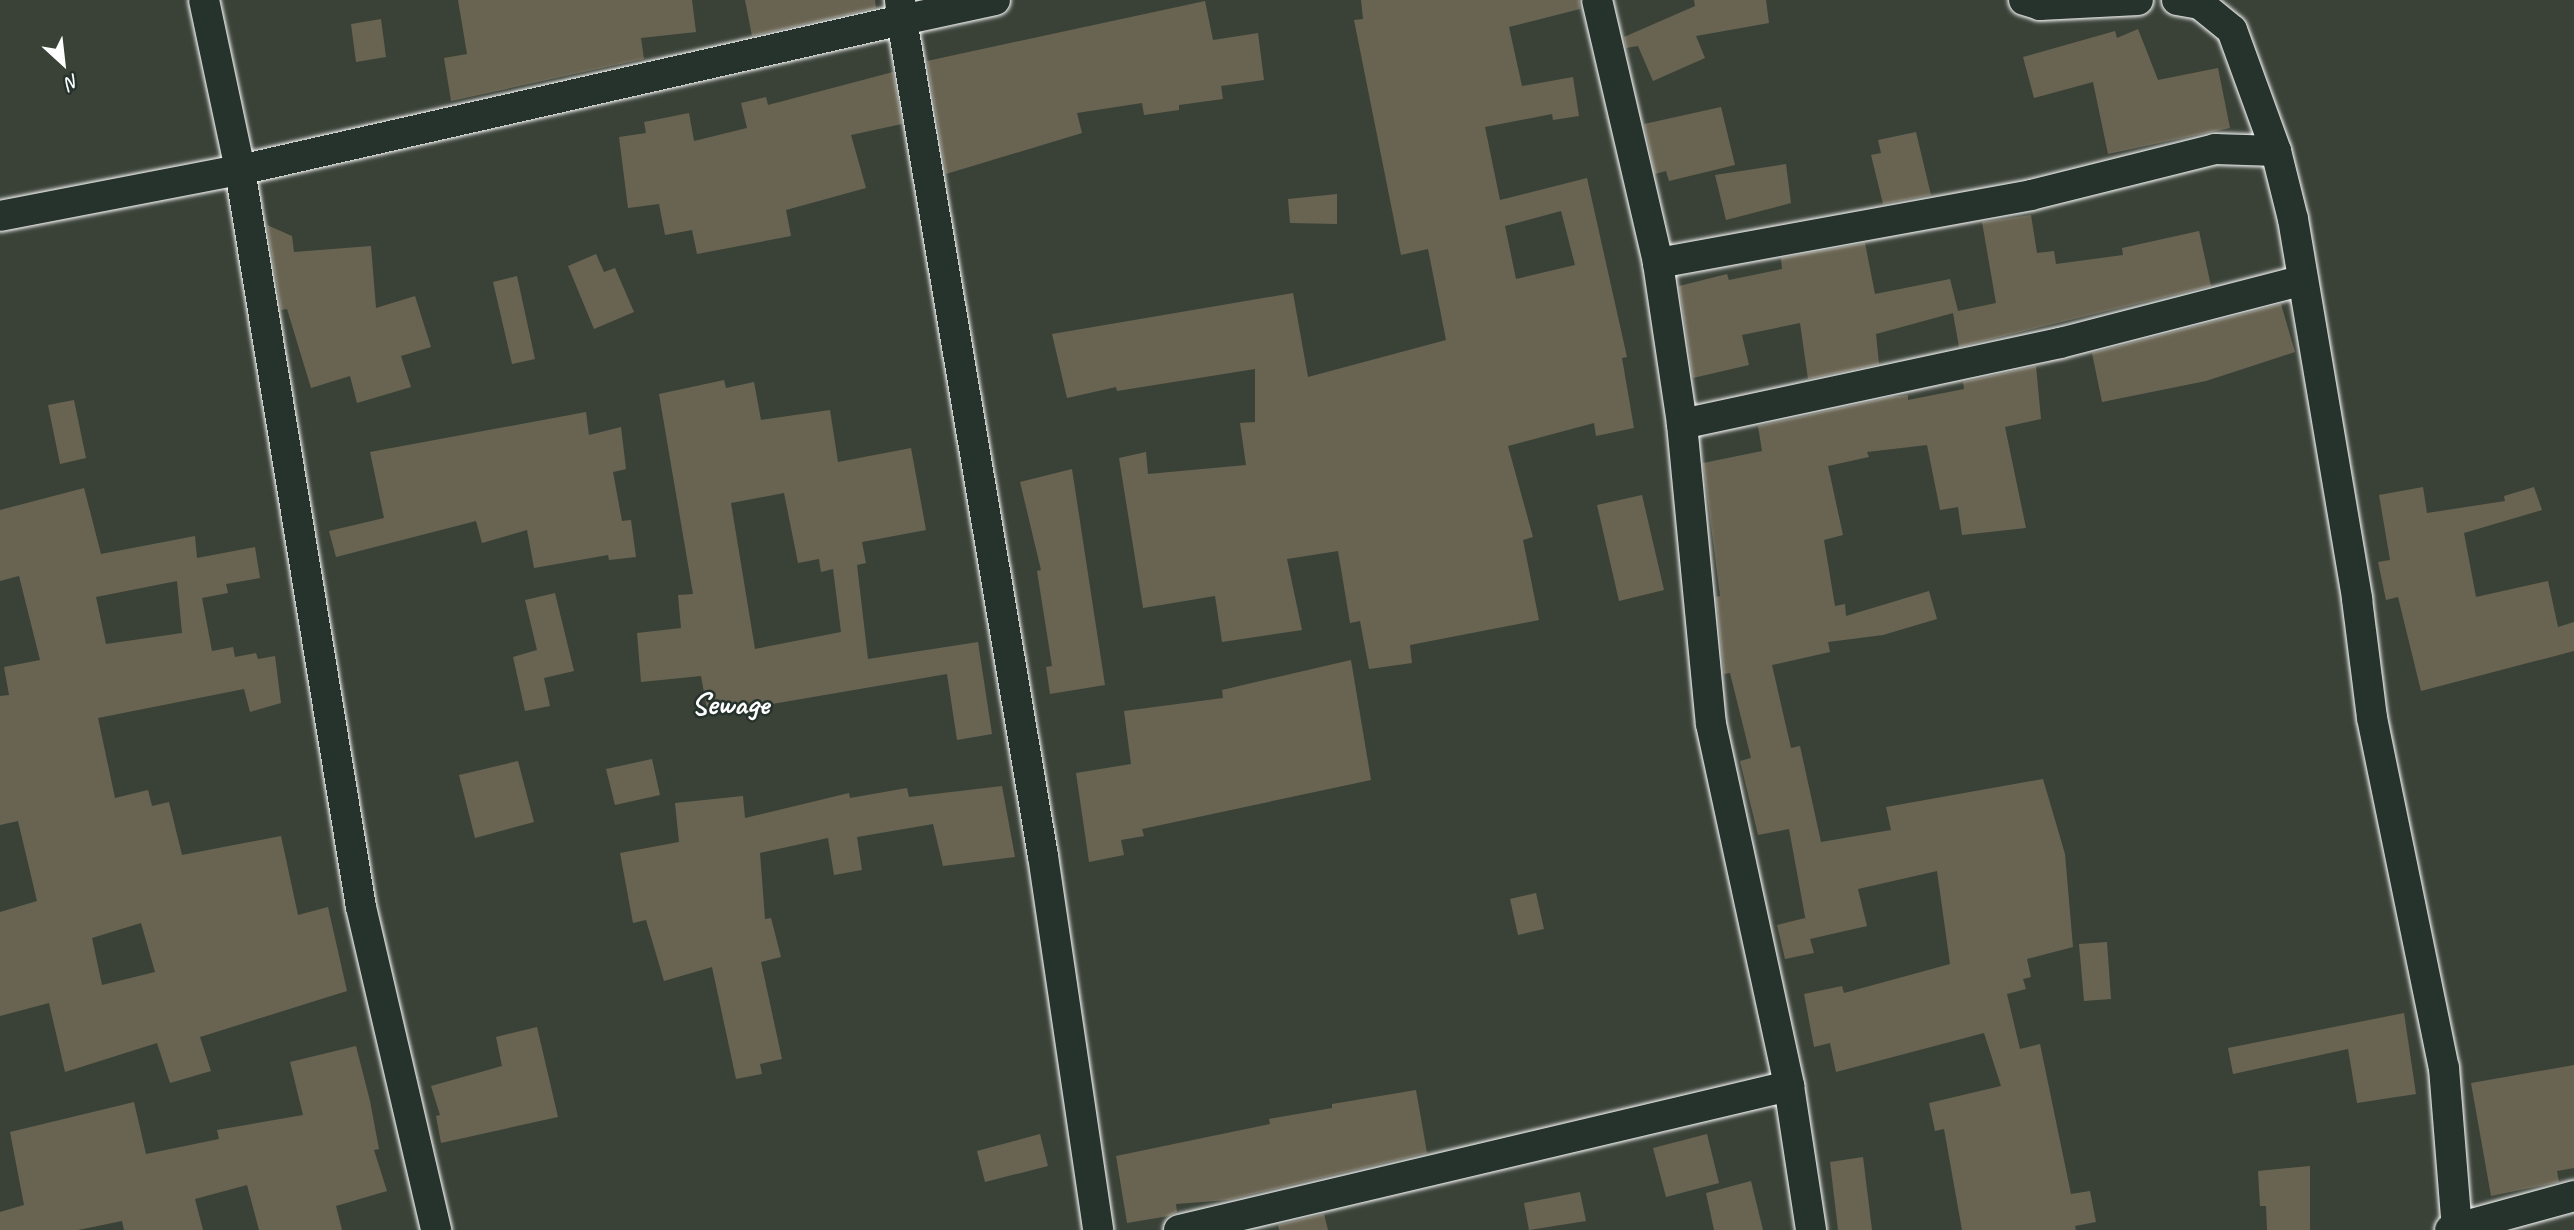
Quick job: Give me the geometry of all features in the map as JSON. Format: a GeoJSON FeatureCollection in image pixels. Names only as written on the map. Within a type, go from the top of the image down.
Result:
{"type":"FeatureCollection","features":[{"type":"Feature","properties":{"kind":"street"},"geometry":{"type":"LineString","coordinates":[[204,0],[240,170],[362,907],[436,1230]]}},
{"type":"Feature","properties":{"kind":"street"},"geometry":{"type":"LineString","coordinates":[[0,216],[240,170],[901,10],[995,0]]}},
{"type":"Feature","properties":{"kind":"street"},"geometry":{"type":"LineString","coordinates":[[1597,0],[1658,263],[1682,424],[1711,724],[1789,1086],[1811,1230]]}},
{"type":"Feature","properties":{"kind":"street"},"geometry":{"type":"LineString","coordinates":[[2024,0],[2040,5],[2138,0]]}},
{"type":"Feature","properties":{"kind":"street"},"geometry":{"type":"LineString","coordinates":[[2177,0],[2200,4],[2232,30],[2276,151],[2293,219],[2300,281],[2357,599],[2372,718],[2444,1068],[2455,1229],[2574,1196]]}},
{"type":"Feature","properties":{"kind":"street"},"geometry":{"type":"LineString","coordinates":[[901,10],[1043,856],[1098,1230]]}},
{"type":"Feature","properties":{"kind":"street"},"geometry":{"type":"LineString","coordinates":[[1658,263],[2031,195],[2215,149],[2276,151]]}},
{"type":"Feature","properties":{"kind":"street"},"geometry":{"type":"LineString","coordinates":[[1682,424],[2060,343],[2300,281]]}},
{"type":"Feature","properties":{"kind":"street"},"geometry":{"type":"LineString","coordinates":[[1178,1230],[1789,1086]]}},
{"type":"Feature","properties":{"kind":"building"},"geometry":{"type":"Polygon","coordinates":[[[458,0],[692,0],[696,32],[641,38],[644,59],[451,101],[444,58],[467,54],[458,0]]]}},
{"type":"Feature","properties":{"kind":"building"},"geometry":{"type":"Polygon","coordinates":[[[745,0],[875,0],[876,8],[752,36],[745,0]]]}},
{"type":"Feature","properties":{"kind":"building"},"geometry":{"type":"Polygon","coordinates":[[[1361,0],[1579,0],[1580,9],[1509,27],[1522,86],[1573,77],[1579,116],[1553,120],[1552,114],[1485,127],[1500,200],[1587,178],[1627,357],[1622,358],[1634,428],[1596,436],[1594,423],[1508,446],[1533,537],[1523,540],[1539,620],[1410,645],[1412,663],[1369,669],[1360,621],[1350,623],[1338,551],[1287,559],[1302,630],[1222,642],[1215,596],[1143,608],[1119,458],[1146,452],[1148,474],[1246,465],[1240,423],[1255,422],[1255,369],[1117,391],[1116,387],[1067,398],[1052,334],[1293,293],[1308,377],[1446,340],[1428,249],[1401,255],[1354,20],[1363,19],[1361,0]],[[1561,211],[1505,226],[1516,279],[1575,265],[1561,211]]]}},
{"type":"Feature","properties":{"kind":"building"},"geometry":{"type":"Polygon","coordinates":[[[1694,0],[1766,0],[1769,23],[1696,36],[1705,58],[1653,81],[1638,46],[1626,48],[1624,37],[1695,6],[1694,0]]]}},
{"type":"Feature","properties":{"kind":"building"},"geometry":{"type":"Polygon","coordinates":[[[1205,1],[1213,40],[1258,33],[1264,80],[1221,86],[1223,99],[1179,105],[1179,110],[1144,115],[1142,103],[1077,113],[1082,133],[946,174],[927,61],[1205,1]]]}},
{"type":"Feature","properties":{"kind":"building"},"geometry":{"type":"Polygon","coordinates":[[[381,19],[386,57],[356,62],[351,24],[381,19]]]}},
{"type":"Feature","properties":{"kind":"building"},"geometry":{"type":"Polygon","coordinates":[[[2138,29],[2158,80],[2218,68],[2230,128],[2108,154],[2093,82],[2034,98],[2023,57],[2115,31],[2117,38],[2138,29]]]}},
{"type":"Feature","properties":{"kind":"building"},"geometry":{"type":"Polygon","coordinates":[[[893,72],[902,124],[851,135],[866,188],[786,210],[791,236],[697,254],[692,230],[665,235],[659,204],[628,208],[619,137],[646,133],[644,122],[689,113],[694,141],[747,128],[741,103],[766,97],[768,105],[893,72]]]}},
{"type":"Feature","properties":{"kind":"building"},"geometry":{"type":"Polygon","coordinates":[[[1721,107],[1735,165],[1669,181],[1666,171],[1655,174],[1644,124],[1721,107]]]}},
{"type":"Feature","properties":{"kind":"building"},"geometry":{"type":"Polygon","coordinates":[[[1916,132],[1931,195],[1883,204],[1871,155],[1881,153],[1878,140],[1916,132]]]}},
{"type":"Feature","properties":{"kind":"building"},"geometry":{"type":"Polygon","coordinates":[[[1786,164],[1791,203],[1726,220],[1715,175],[1786,164]]]}},
{"type":"Feature","properties":{"kind":"building"},"geometry":{"type":"Polygon","coordinates":[[[1337,194],[1337,224],[1290,223],[1288,199],[1337,194]]]}},
{"type":"Feature","properties":{"kind":"building"},"geometry":{"type":"Polygon","coordinates":[[[2031,215],[2037,253],[2054,251],[2056,264],[2123,255],[2122,248],[2199,231],[2211,286],[1959,347],[1953,313],[1876,334],[1879,364],[1808,379],[1800,323],[1742,335],[1749,365],[1693,378],[1679,286],[1727,274],[1729,280],[1782,269],[1781,258],[1865,243],[1875,294],[1950,279],[1958,311],[1996,303],[1982,222],[2031,215]]]}},
{"type":"Feature","properties":{"kind":"building"},"geometry":{"type":"Polygon","coordinates":[[[267,225],[292,236],[294,252],[371,246],[376,308],[415,296],[431,347],[401,356],[411,387],[357,403],[350,376],[311,388],[287,309],[281,310],[267,225]]]}},
{"type":"Feature","properties":{"kind":"building"},"geometry":{"type":"Polygon","coordinates":[[[596,254],[604,272],[615,268],[634,312],[594,329],[568,266],[596,254]]]}},
{"type":"Feature","properties":{"kind":"building"},"geometry":{"type":"Polygon","coordinates":[[[517,276],[535,359],[512,364],[493,282],[517,276]]]}},
{"type":"Feature","properties":{"kind":"building"},"geometry":{"type":"Polygon","coordinates":[[[2281,304],[2295,352],[2206,381],[2102,402],[2092,353],[2281,304]]]}},
{"type":"Feature","properties":{"kind":"building"},"geometry":{"type":"Polygon","coordinates":[[[2036,366],[2041,419],[2005,427],[2026,528],[1962,535],[1958,507],[1940,510],[1927,445],[1867,452],[1869,457],[1828,466],[1843,535],[1824,540],[1835,606],[1845,604],[1846,616],[1929,591],[1937,619],[1883,635],[1828,642],[1830,652],[1772,665],[1791,748],[1800,746],[1821,842],[1891,830],[1886,807],[2043,779],[2065,854],[2073,947],[2027,959],[2031,977],[2023,979],[2026,989],[2007,994],[2020,1049],[2040,1044],[2071,1194],[2090,1191],[2096,1222],[2075,1226],[2076,1230],[1962,1230],[1944,1129],[1935,1131],[1929,1103],[2001,1086],[1984,1033],[1836,1072],[1830,1043],[1814,1047],[1804,994],[1842,986],[1844,993],[1950,964],[1937,871],[1858,889],[1867,926],[1810,939],[1814,953],[1785,959],[1777,925],[1805,918],[1806,922],[1789,829],[1758,835],[1740,761],[1751,758],[1730,673],[1724,674],[1716,597],[1720,596],[1703,463],[1762,451],[1758,426],[1891,397],[1908,395],[1908,400],[1964,389],[1963,382],[2036,366]]]}},
{"type":"Feature","properties":{"kind":"building"},"geometry":{"type":"Polygon","coordinates":[[[724,380],[726,388],[754,382],[761,420],[830,410],[838,462],[911,448],[926,530],[862,542],[866,563],[857,565],[868,659],[978,642],[992,734],[957,740],[947,674],[708,715],[701,676],[641,682],[637,633],[681,628],[678,595],[693,594],[659,394],[724,380]],[[784,493],[731,503],[755,649],[841,632],[833,569],[821,572],[819,559],[798,563],[784,493]]]}},
{"type":"Feature","properties":{"kind":"building"},"geometry":{"type":"Polygon","coordinates":[[[74,400],[86,458],[60,464],[48,405],[74,400]]]}},
{"type":"Feature","properties":{"kind":"building"},"geometry":{"type":"Polygon","coordinates":[[[586,412],[589,435],[621,427],[626,469],[613,472],[622,521],[631,520],[636,557],[609,560],[608,555],[534,568],[527,530],[482,543],[476,521],[336,557],[329,531],[384,518],[370,452],[586,412]]]}},
{"type":"Feature","properties":{"kind":"building"},"geometry":{"type":"Polygon","coordinates":[[[1072,469],[1105,685],[1050,694],[1046,667],[1052,666],[1037,571],[1041,570],[1020,482],[1072,469]]]}},
{"type":"Feature","properties":{"kind":"building"},"geometry":{"type":"Polygon","coordinates":[[[2423,487],[2427,513],[2505,501],[2504,496],[2534,487],[2542,510],[2464,533],[2476,597],[2548,581],[2558,627],[2574,622],[2574,651],[2421,691],[2398,597],[2386,600],[2378,562],[2390,560],[2379,495],[2423,487]]]}},
{"type":"Feature","properties":{"kind":"building"},"geometry":{"type":"Polygon","coordinates":[[[84,488],[101,554],[195,536],[197,558],[255,547],[260,578],[226,584],[228,593],[202,598],[212,651],[233,647],[235,657],[256,653],[258,659],[275,656],[281,703],[250,712],[244,689],[98,718],[115,798],[148,790],[152,806],[169,802],[182,855],[281,836],[298,915],[328,907],[347,991],[200,1037],[211,1071],[170,1083],[157,1043],[65,1072],[49,1003],[0,1016],[0,912],[37,901],[18,821],[0,825],[0,696],[9,695],[4,667],[40,660],[19,576],[0,581],[0,510],[84,488]],[[177,581],[96,597],[106,644],[182,633],[177,581]],[[141,923],[92,938],[102,985],[155,972],[141,923]]]}},
{"type":"Feature","properties":{"kind":"building"},"geometry":{"type":"Polygon","coordinates":[[[1642,495],[1664,590],[1619,601],[1597,505],[1642,495]]]}},
{"type":"Feature","properties":{"kind":"building"},"geometry":{"type":"Polygon","coordinates":[[[555,593],[574,671],[544,678],[550,706],[525,711],[513,657],[537,650],[525,600],[555,593]]]}},
{"type":"Feature","properties":{"kind":"building"},"geometry":{"type":"Polygon","coordinates":[[[1351,660],[1371,780],[1142,829],[1144,836],[1121,840],[1124,855],[1089,862],[1076,773],[1131,764],[1124,711],[1223,698],[1222,690],[1351,660]]]}},
{"type":"Feature","properties":{"kind":"building"},"geometry":{"type":"Polygon","coordinates":[[[652,759],[660,795],[615,805],[606,769],[652,759]]]}},
{"type":"Feature","properties":{"kind":"building"},"geometry":{"type":"Polygon","coordinates":[[[518,761],[534,822],[475,838],[459,775],[518,761]]]}},
{"type":"Feature","properties":{"kind":"building"},"geometry":{"type":"Polygon","coordinates":[[[1002,786],[1015,857],[943,866],[933,824],[857,837],[862,870],[834,875],[828,838],[760,853],[765,919],[771,918],[781,957],[761,962],[782,1059],[760,1064],[762,1074],[736,1079],[712,967],[664,981],[646,920],[633,923],[620,853],[679,842],[675,803],[743,796],[745,818],[849,793],[850,798],[907,788],[909,797],[1002,786]]]}},
{"type":"Feature","properties":{"kind":"building"},"geometry":{"type":"Polygon","coordinates":[[[1536,893],[1544,929],[1518,935],[1510,899],[1536,893]]]}},
{"type":"Feature","properties":{"kind":"building"},"geometry":{"type":"Polygon","coordinates":[[[2107,942],[2111,999],[2084,1001],[2079,944],[2107,942]]]}},
{"type":"Feature","properties":{"kind":"building"},"geometry":{"type":"Polygon","coordinates":[[[2404,1013],[2416,1094],[2357,1103],[2348,1049],[2233,1074],[2228,1048],[2404,1013]]]}},
{"type":"Feature","properties":{"kind":"building"},"geometry":{"type":"Polygon","coordinates":[[[537,1027],[558,1117],[441,1143],[436,1116],[440,1115],[431,1086],[502,1066],[496,1037],[537,1027]]]}},
{"type":"Feature","properties":{"kind":"building"},"geometry":{"type":"Polygon","coordinates":[[[356,1046],[379,1149],[374,1150],[387,1191],[336,1206],[342,1230],[259,1230],[247,1185],[195,1199],[203,1230],[124,1230],[122,1221],[78,1230],[0,1230],[0,1212],[24,1205],[10,1132],[134,1102],[146,1154],[219,1139],[217,1130],[303,1115],[290,1062],[356,1046]]]}},
{"type":"Feature","properties":{"kind":"building"},"geometry":{"type":"Polygon","coordinates":[[[2574,1065],[2574,1168],[2557,1171],[2559,1182],[2491,1196],[2471,1083],[2574,1065]]]}},
{"type":"Feature","properties":{"kind":"building"},"geometry":{"type":"Polygon","coordinates":[[[1416,1090],[1427,1153],[1228,1200],[1176,1204],[1177,1212],[1169,1216],[1127,1223],[1116,1156],[1270,1124],[1269,1119],[1332,1108],[1332,1104],[1416,1090]]]}},
{"type":"Feature","properties":{"kind":"building"},"geometry":{"type":"Polygon","coordinates":[[[1040,1134],[1048,1166],[985,1182],[977,1151],[1040,1134]]]}},
{"type":"Feature","properties":{"kind":"building"},"geometry":{"type":"Polygon","coordinates":[[[1707,1134],[1719,1183],[1666,1197],[1653,1148],[1707,1134]]]}},
{"type":"Feature","properties":{"kind":"building"},"geometry":{"type":"Polygon","coordinates":[[[1863,1157],[1872,1230],[1838,1230],[1830,1162],[1863,1157]]]}},
{"type":"Feature","properties":{"kind":"building"},"geometry":{"type":"Polygon","coordinates":[[[2310,1166],[2310,1230],[2267,1230],[2266,1206],[2260,1206],[2258,1171],[2310,1166]]]}},
{"type":"Feature","properties":{"kind":"building"},"geometry":{"type":"Polygon","coordinates":[[[1751,1181],[1763,1230],[1714,1230],[1706,1193],[1751,1181]]]}},
{"type":"Feature","properties":{"kind":"building"},"geometry":{"type":"Polygon","coordinates":[[[1580,1192],[1586,1221],[1529,1230],[1524,1203],[1580,1192]]]}},
{"type":"Feature","properties":{"kind":"building"},"geometry":{"type":"Polygon","coordinates":[[[1324,1214],[1328,1230],[1279,1230],[1278,1225],[1324,1214]]]}},
{"type":"Feature","properties":{"kind":"district","name":"Sewage"},"geometry":{"type":"Point","coordinates":[730,704]}}]}
